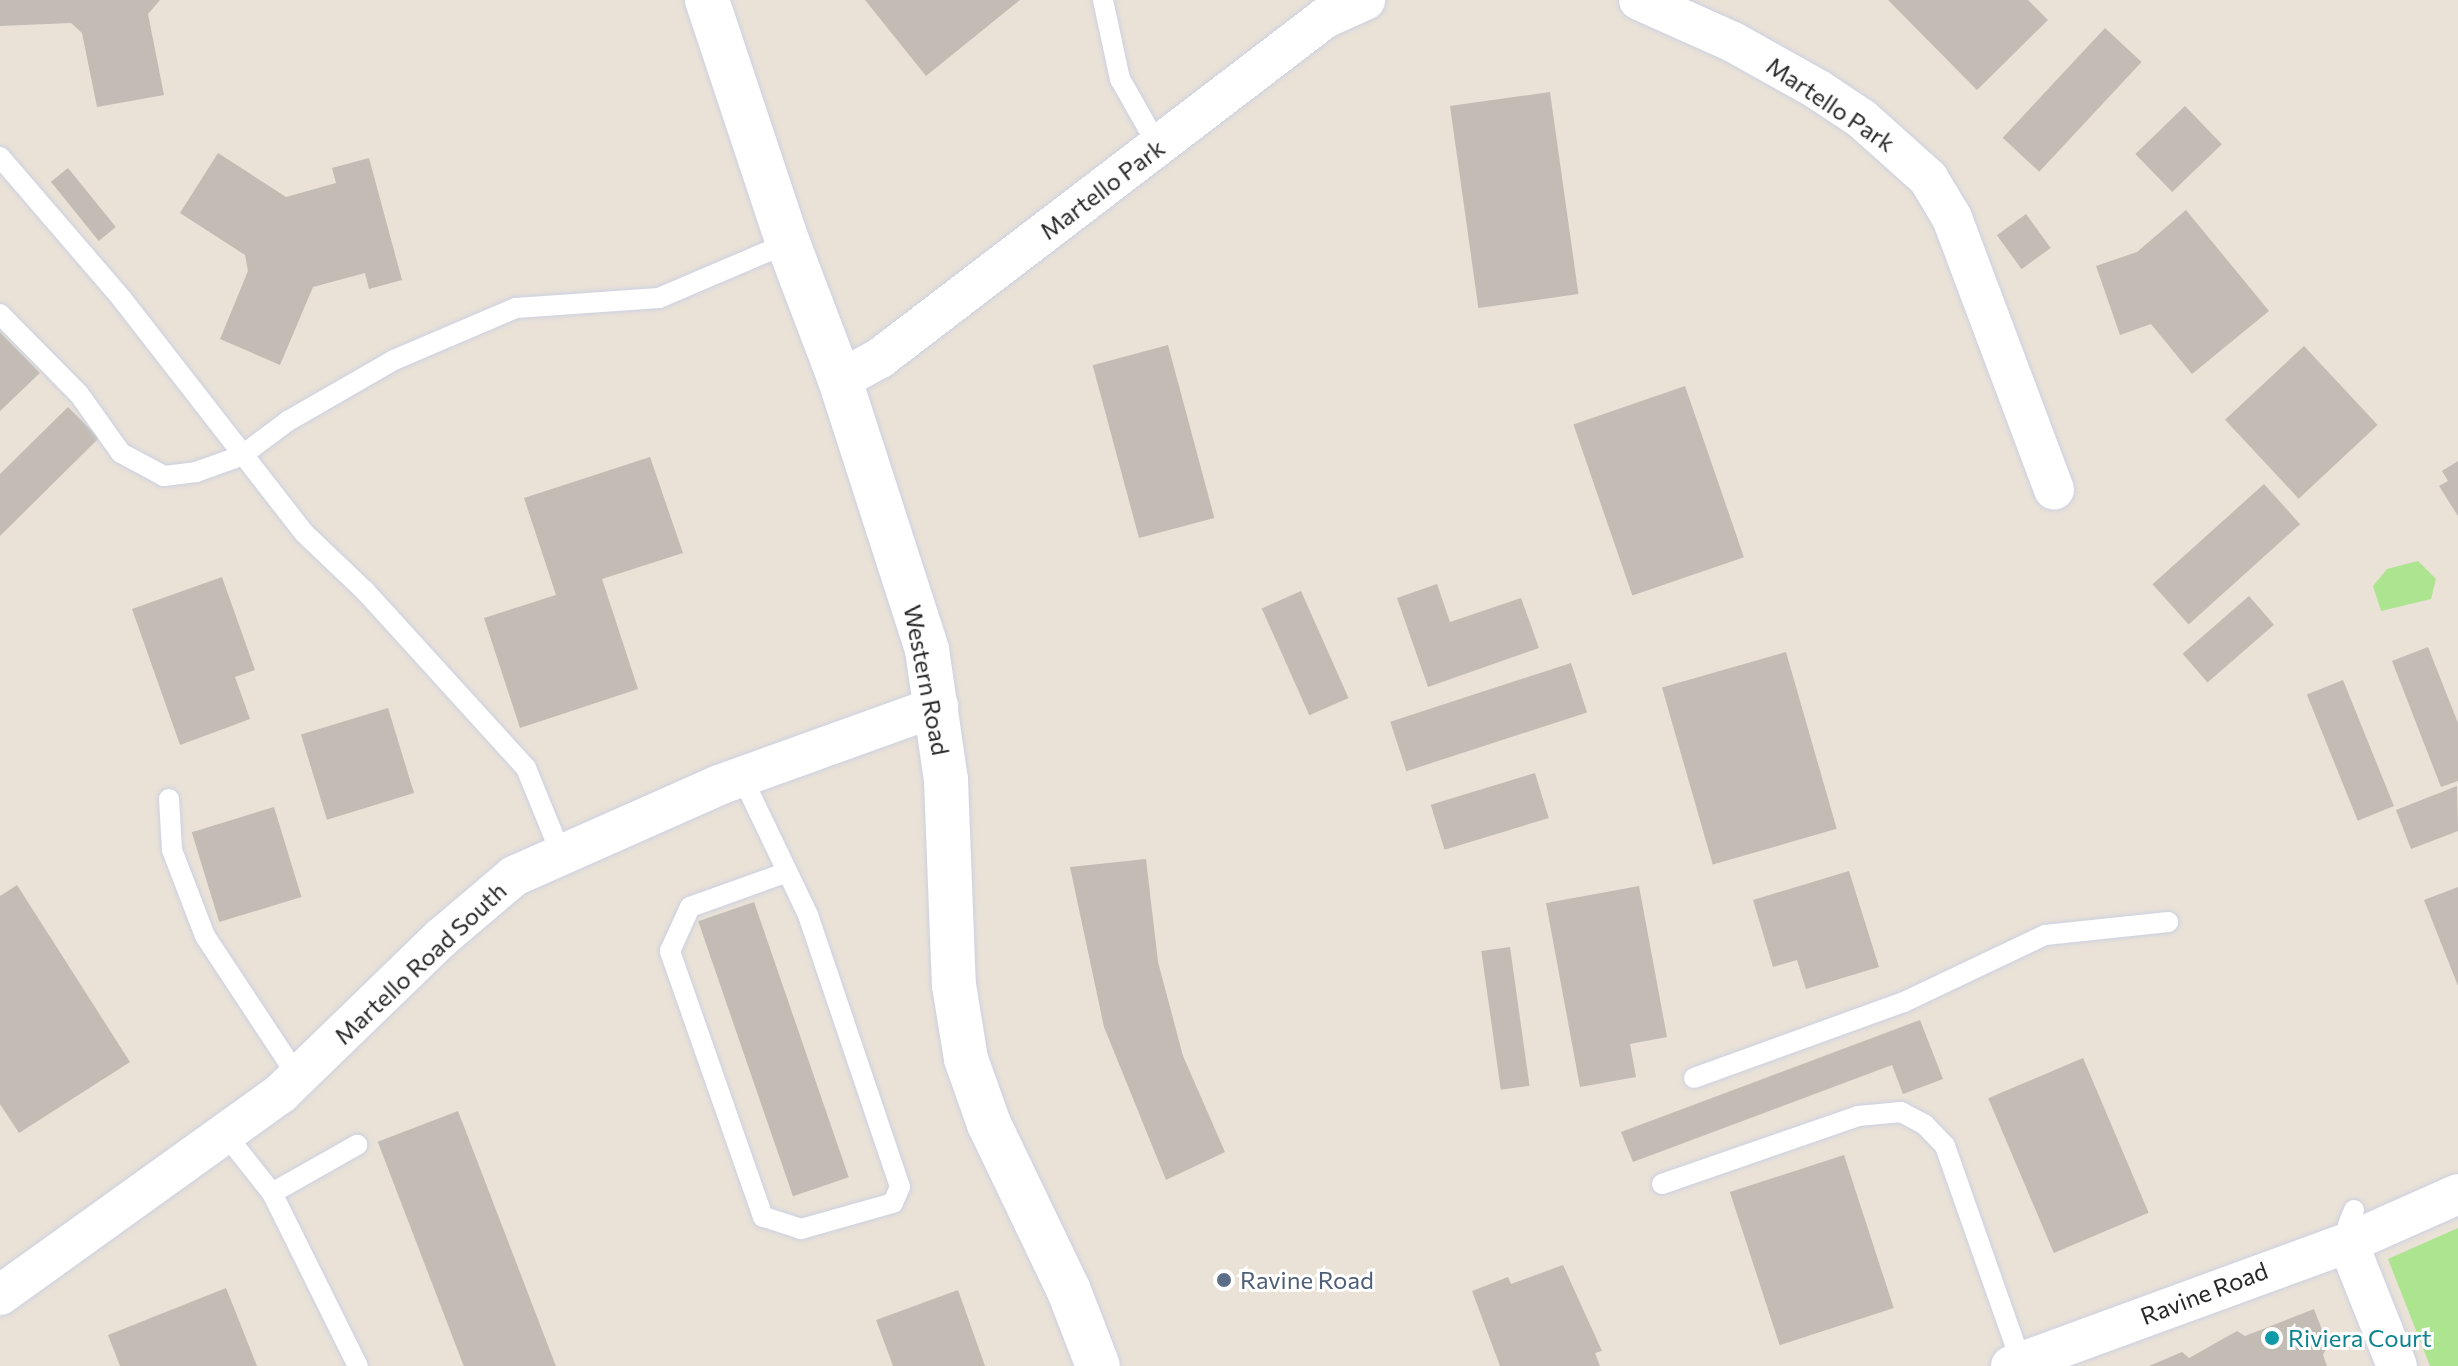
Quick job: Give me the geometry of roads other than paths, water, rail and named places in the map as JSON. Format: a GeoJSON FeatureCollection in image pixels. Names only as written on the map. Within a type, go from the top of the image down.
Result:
{"type":"FeatureCollection","features":[{"type":"Feature","properties":{"kind":"main road","name":"Western Road"},"geometry":{"type":"LineString","coordinates":[[707,0],[788,243],[840,380],[908,584],[938,706],[946,780],[954,985],[966,1059],[989,1124],[1069,1291],[1098,1366]]}},
{"type":"Feature","properties":{"kind":"street","name":"Martello Park"},"geometry":{"type":"LineString","coordinates":[[840,380],[880,358],[1158,146],[1319,9],[1365,0]]}},
{"type":"Feature","properties":{"kind":"street","name":"Martello Park"},"geometry":{"type":"LineString","coordinates":[[1639,0],[1733,42],[1817,89],[1862,119],[1928,178],[1952,218],[2054,490]]}},
{"type":"Feature","properties":{"kind":"street","name":"Martello Road South"},"geometry":{"type":"LineString","coordinates":[[0,1295],[226,1135],[298,1077],[441,938],[514,876],[742,777],[938,706]]}},
{"type":"Feature","properties":{"kind":"street","name":"Ravine Road"},"geometry":{"type":"LineString","coordinates":[[2025,1363],[2458,1194]]}},
{"type":"Feature","properties":{"kind":"street"},"geometry":{"type":"LineString","coordinates":[[2364,1229],[2397,1366]]}},
{"type":"Feature","properties":{"kind":"lane"},"geometry":{"type":"LineString","coordinates":[[1103,0],[1120,79],[1158,146]]}},
{"type":"Feature","properties":{"kind":"lane"},"geometry":{"type":"LineString","coordinates":[[0,157],[141,321],[241,456],[304,533],[365,591],[526,768],[562,856]]}},
{"type":"Feature","properties":{"kind":"lane"},"geometry":{"type":"LineString","coordinates":[[0,314],[79,394],[121,453],[164,476],[196,472],[241,456],[315,406],[456,331],[516,308],[659,298],[788,243]]}},
{"type":"Feature","properties":{"kind":"lane"},"geometry":{"type":"LineString","coordinates":[[742,777],[785,873],[808,915],[900,1187],[893,1203],[801,1229],[763,1217],[670,951],[690,907],[785,873]]}},
{"type":"Feature","properties":{"kind":"lane"},"geometry":{"type":"LineString","coordinates":[[169,799],[172,850],[205,936],[298,1077]]}},
{"type":"Feature","properties":{"kind":"lane"},"geometry":{"type":"LineString","coordinates":[[1694,1078],[1904,1002],[2045,935],[2168,922]]}},
{"type":"Feature","properties":{"kind":"lane"},"geometry":{"type":"LineString","coordinates":[[1662,1184],[1858,1116],[1901,1112],[1925,1125],[1945,1146],[2025,1363]]}},
{"type":"Feature","properties":{"kind":"lane"},"geometry":{"type":"LineString","coordinates":[[226,1135],[272,1193],[358,1366]]}},
{"type":"Feature","properties":{"kind":"lane"},"geometry":{"type":"LineString","coordinates":[[272,1193],[357,1145]]}},
{"type":"Feature","properties":{"kind":"place","name":"Ravine Road"},"geometry":{"type":"Point","coordinates":[1224,1280]}},
{"type":"Feature","properties":{"kind":"place","name":"Riviera Court"},"geometry":{"type":"Point","coordinates":[2272,1338]}}]}
